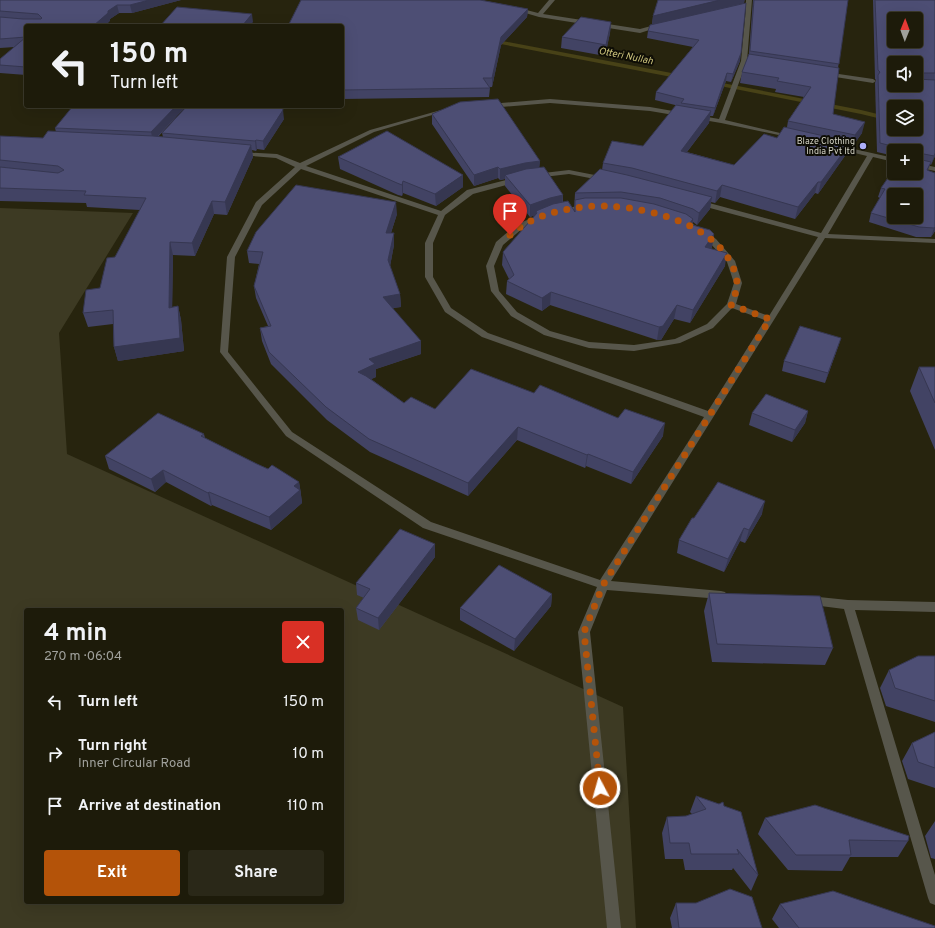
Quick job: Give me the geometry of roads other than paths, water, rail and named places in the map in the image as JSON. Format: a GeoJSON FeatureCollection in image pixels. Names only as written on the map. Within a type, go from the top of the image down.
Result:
{"type":"FeatureCollection","features":[{"type":"Feature","properties":{"kind":"street"},"geometry":{"type":"LineString","coordinates":[[540,15],[552,0]]}},
{"type":"Feature","properties":{"kind":"street"},"geometry":{"type":"LineString","coordinates":[[721,121],[744,61],[749,2],[728,10]]}},
{"type":"Feature","properties":{"kind":"street"},"geometry":{"type":"LineString","coordinates":[[510,7],[540,15],[640,31],[670,24]]}},
{"type":"Feature","properties":{"kind":"street"},"geometry":{"type":"LineString","coordinates":[[744,61],[752,62]]}},
{"type":"Feature","properties":{"kind":"street"},"geometry":{"type":"LineString","coordinates":[[820,73],[873,81]]}},
{"type":"Feature","properties":{"kind":"street"},"geometry":{"type":"LineString","coordinates":[[480,107],[550,101],[650,109],[721,121],[796,138]]}},
{"type":"Feature","properties":{"kind":"street"},"geometry":{"type":"LineString","coordinates":[[449,110],[372,130],[300,166],[259,204],[231,257],[224,352],[289,434],[427,525],[603,585],[730,595]]}},
{"type":"Feature","properties":{"kind":"street"},"geometry":{"type":"LineString","coordinates":[[826,145],[887,158]]}},
{"type":"Feature","properties":{"kind":"street"},"geometry":{"type":"LineString","coordinates":[[231,152],[277,156],[300,166],[442,214]]}},
{"type":"Feature","properties":{"kind":"street"},"geometry":{"type":"LineString","coordinates":[[614,928],[584,632],[603,585],[823,236],[871,155]]}},
{"type":"Feature","properties":{"kind":"street"},"geometry":{"type":"LineString","coordinates":[[923,166],[935,169]]}},
{"type":"Feature","properties":{"kind":"street"},"geometry":{"type":"LineString","coordinates":[[612,180],[569,172],[524,177],[470,192],[442,214],[429,243],[429,277],[448,310],[484,335],[709,415]]}},
{"type":"Feature","properties":{"kind":"street"},"geometry":{"type":"LineString","coordinates":[[687,199],[823,236],[935,241]]}},
{"type":"Feature","properties":{"kind":"street"},"geometry":{"type":"LineString","coordinates":[[584,207],[620,207],[655,213],[687,224],[714,241],[731,261],[738,283],[731,305],[710,326],[677,341],[634,348],[589,345],[547,333],[514,314],[495,290],[490,266],[500,244],[520,226],[550,213],[584,207]]}},
{"type":"Feature","properties":{"kind":"street"},"geometry":{"type":"LineString","coordinates":[[731,305],[770,319]]}},
{"type":"Feature","properties":{"kind":"street"},"geometry":{"type":"LineString","coordinates":[[801,601],[935,607]]}},
{"type":"Feature","properties":{"kind":"street"},"geometry":{"type":"LineString","coordinates":[[848,604],[935,898]]}},
{"type":"Feature","properties":{"kind":"waterway","name":"Otteri Nullah"},"geometry":{"type":"LineString","coordinates":[[492,41],[682,77]]}},
{"type":"Feature","properties":{"kind":"waterway","name":"Otteri Nullah"},"geometry":{"type":"LineString","coordinates":[[712,83],[887,118]]}},
{"type":"Feature","properties":{"kind":"place","name":"Blaze Clothing India Pvt ltd"},"geometry":{"type":"Point","coordinates":[863,146]}}]}
